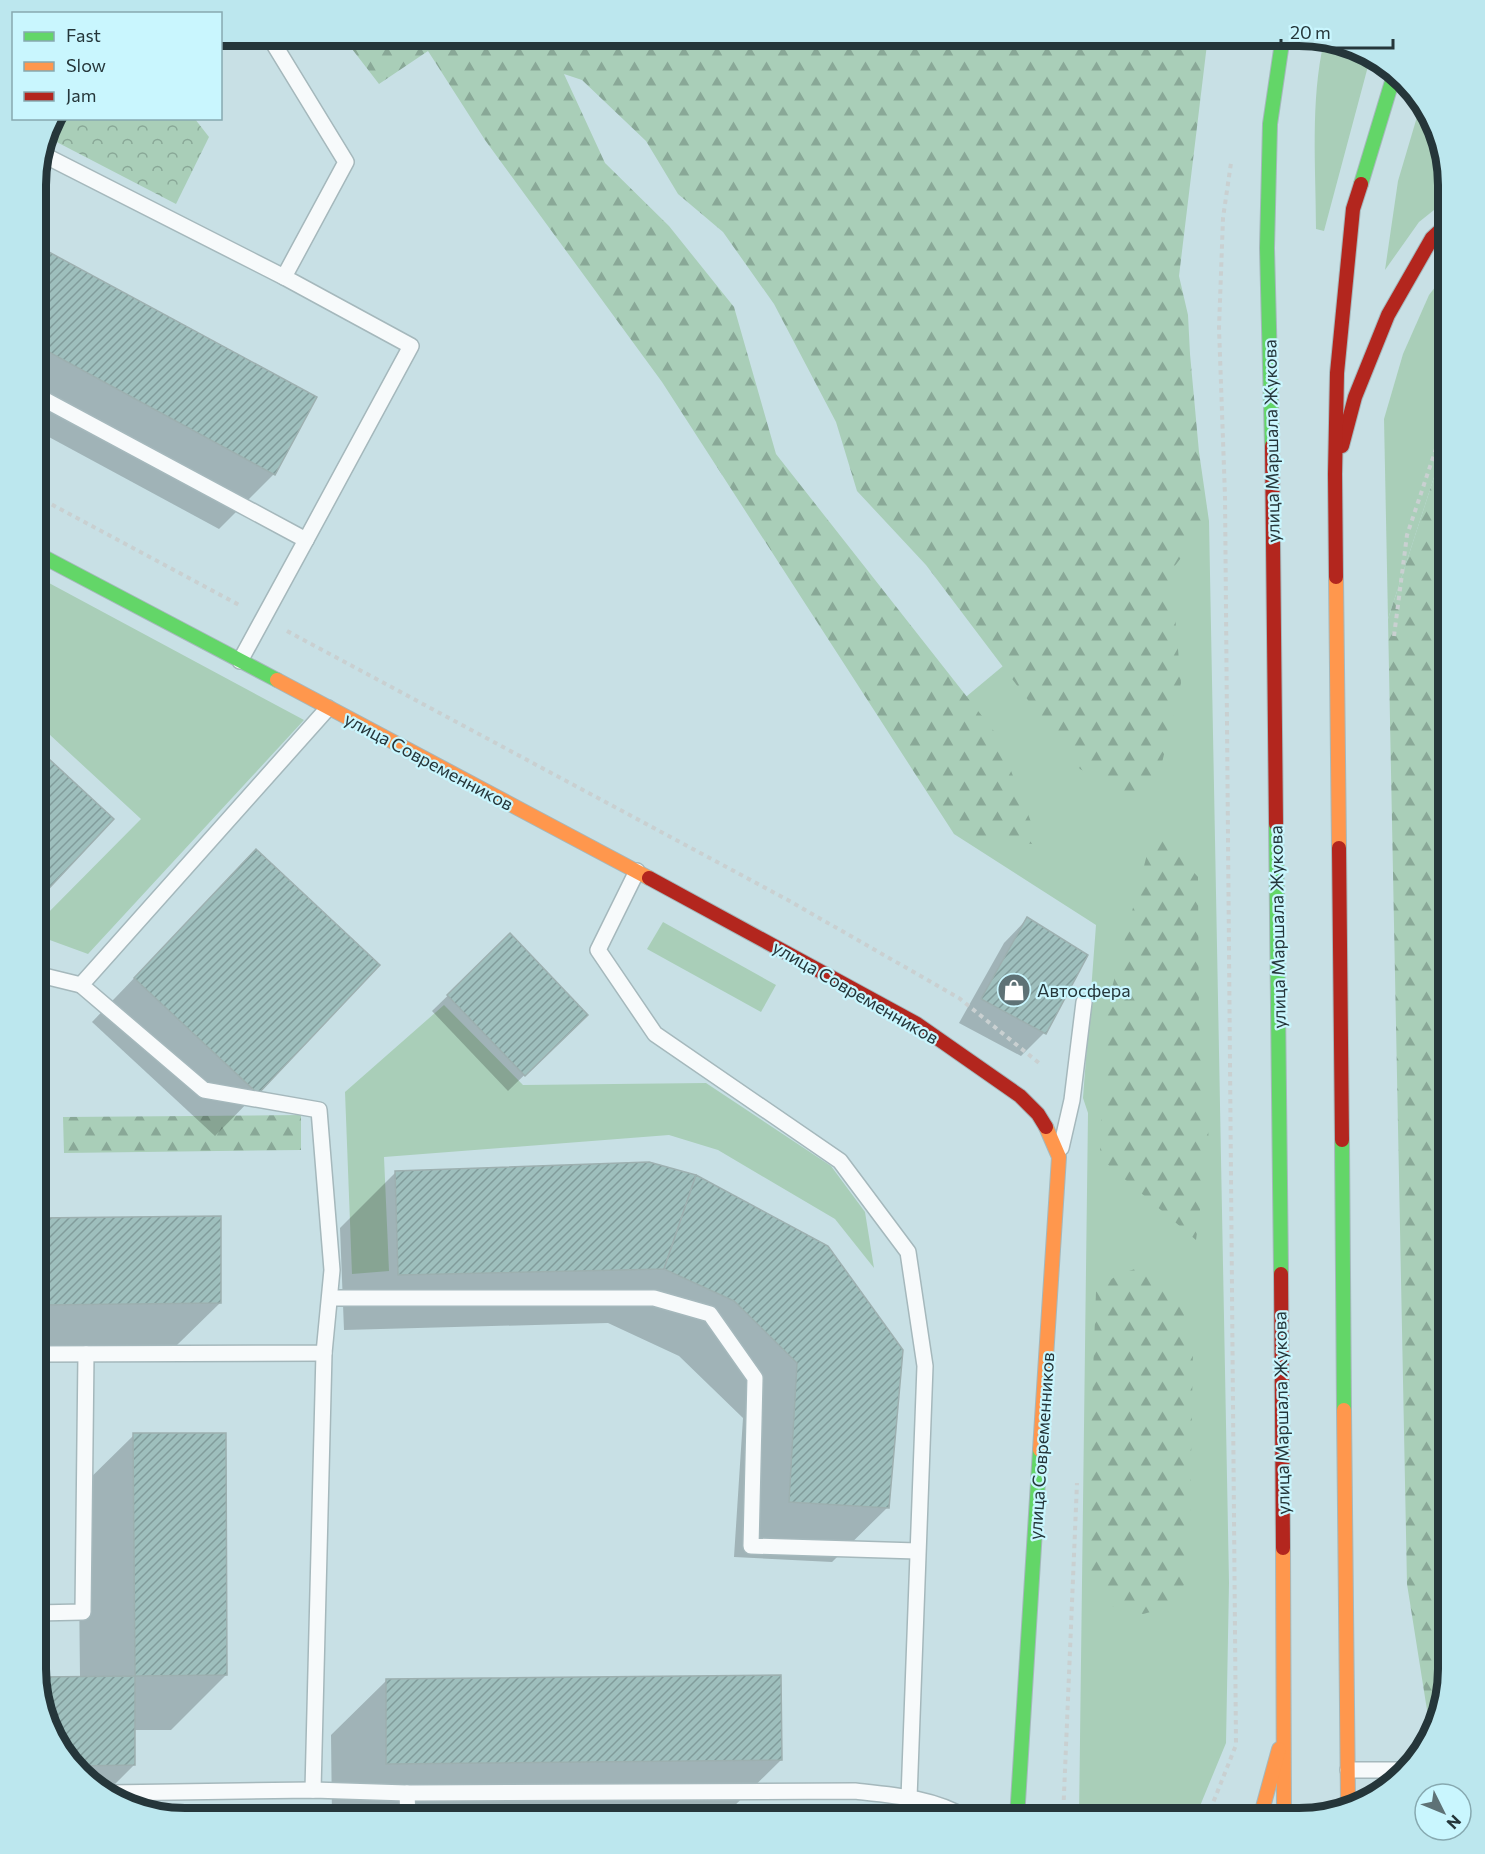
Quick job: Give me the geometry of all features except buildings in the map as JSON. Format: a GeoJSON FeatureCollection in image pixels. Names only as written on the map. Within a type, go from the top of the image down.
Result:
{"type":"FeatureCollection","features":[{"type":"Feature","properties":{"kind":"main road","name":"улица Маршала Жукова"},"geometry":{"type":"LineString","coordinates":[[1281,47],[1270,124],[1267,248],[1273,555],[1284,1808]]}},
{"type":"Feature","properties":{"kind":"main road"},"geometry":{"type":"LineString","coordinates":[[1348,1799],[1335,474],[1336,373],[1353,209],[1392,82]]}},
{"type":"Feature","properties":{"kind":"main road"},"geometry":{"type":"LineString","coordinates":[[1335,474],[1354,397],[1388,315],[1432,238],[1438,232]]}},
{"type":"Feature","properties":{"kind":"main road","name":"улица Современников"},"geometry":{"type":"LineString","coordinates":[[47,559],[637,871],[917,1024],[1020,1096],[1038,1114],[1050,1134],[1059,1157],[1018,1808]]}},
{"type":"Feature","properties":{"kind":"main road"},"geometry":{"type":"LineString","coordinates":[[1263,1808],[1285,1730]]}},
{"type":"Feature","properties":{"kind":"lane"},"geometry":{"type":"LineString","coordinates":[[275,46],[346,162],[284,277]]}},
{"type":"Feature","properties":{"kind":"lane"},"geometry":{"type":"LineString","coordinates":[[49,158],[284,277],[411,346],[240,662]]}},
{"type":"Feature","properties":{"kind":"lane"},"geometry":{"type":"LineString","coordinates":[[47,400],[306,540]]}},
{"type":"Feature","properties":{"kind":"lane"},"geometry":{"type":"LineString","coordinates":[[81,985],[328,708]]}},
{"type":"Feature","properties":{"kind":"lane"},"geometry":{"type":"LineString","coordinates":[[637,871],[598,950],[655,1034],[840,1161],[908,1252],[925,1366],[909,1798]]}},
{"type":"Feature","properties":{"kind":"lane"},"geometry":{"type":"LineString","coordinates":[[46,977],[81,985],[204,1090],[319,1110],[332,1270],[324,1353],[313,1790]]}},
{"type":"Feature","properties":{"kind":"lane"},"geometry":{"type":"LineString","coordinates":[[1059,1157],[1072,1100],[1084,1002]]}},
{"type":"Feature","properties":{"kind":"lane"},"geometry":{"type":"LineString","coordinates":[[330,1298],[654,1298],[710,1314],[755,1378],[751,1546],[917,1551]]}},
{"type":"Feature","properties":{"kind":"lane"},"geometry":{"type":"LineString","coordinates":[[46,1354],[324,1353]]}},
{"type":"Feature","properties":{"kind":"lane"},"geometry":{"type":"LineString","coordinates":[[46,1612],[83,1612],[86,1354]]}},
{"type":"Feature","properties":{"kind":"lane"},"geometry":{"type":"LineString","coordinates":[[1348,1770],[1394,1770]]}},
{"type":"Feature","properties":{"kind":"lane"},"geometry":{"type":"LineString","coordinates":[[124,1793],[313,1790],[407,1793],[855,1791],[909,1798],[945,1808]]}},
{"type":"Feature","properties":{"kind":"lane"},"geometry":{"type":"LineString","coordinates":[[407,1793],[408,1808]]}},
{"type":"Feature","properties":{"kind":"path"},"geometry":{"type":"LineString","coordinates":[[1212,1808],[1236,1745],[1225,496],[1219,328],[1223,218],[1231,161]]}},
{"type":"Feature","properties":{"kind":"path"},"geometry":{"type":"LineString","coordinates":[[1394,636],[1407,535],[1438,443]]}},
{"type":"Feature","properties":{"kind":"path"},"geometry":{"type":"LineString","coordinates":[[47,502],[786,899],[959,998],[1041,1065]]}},
{"type":"Feature","properties":{"kind":"path"},"geometry":{"type":"LineString","coordinates":[[1064,1808],[1078,1473]]}},
{"type":"Feature","properties":{"kind":"green space"},"geometry":{"type":"Polygon","coordinates":[[[350,46],[1207,47],[1179,276],[1188,315],[1199,452],[1209,521],[1171,571],[1181,683],[1161,767],[1133,798],[1080,769],[926,565],[857,491],[836,422],[774,304],[723,232],[678,194],[646,141],[582,80],[564,74],[605,163],[669,226],[734,307],[776,454],[997,735],[1040,845],[954,834],[662,382],[485,140],[428,51],[379,84],[350,46]]]}},
{"type":"Feature","properties":{"kind":"green space"},"geometry":{"type":"Polygon","coordinates":[[[1323,49],[1344,54],[1368,65],[1324,231],[1316,229],[1315,111],[1323,49]]]}},
{"type":"Feature","properties":{"kind":"green space"},"geometry":{"type":"Polygon","coordinates":[[[1418,113],[1431,141],[1436,159],[1438,207],[1419,222],[1385,270],[1398,181],[1418,113]]]}},
{"type":"Feature","properties":{"kind":"green space"},"geometry":{"type":"Polygon","coordinates":[[[63,120],[196,120],[209,137],[176,204],[54,141],[63,120]]]}},
{"type":"Feature","properties":{"kind":"green space"},"geometry":{"type":"Polygon","coordinates":[[[1438,283],[1438,465],[1388,619],[1384,419],[1403,354],[1429,295],[1438,283]]]}},
{"type":"Feature","properties":{"kind":"green space"},"geometry":{"type":"Polygon","coordinates":[[[1438,465],[1438,1668],[1434,1704],[1430,1716],[1427,1710],[1407,1584],[1388,619],[1438,465]]]}},
{"type":"Feature","properties":{"kind":"green space"},"geometry":{"type":"Polygon","coordinates":[[[1159,512],[1209,521],[1229,1583],[1226,1743],[1199,1808],[1079,1808],[1088,1113],[1083,1098],[1096,925],[954,834],[943,716],[1082,600],[1159,512]]]}},
{"type":"Feature","properties":{"kind":"green space"},"geometry":{"type":"Polygon","coordinates":[[[47,582],[304,720],[88,954],[46,939],[47,914],[141,819],[47,732],[47,582]]]}},
{"type":"Feature","properties":{"kind":"green space"},"geometry":{"type":"Polygon","coordinates":[[[1154,828],[1198,877],[1199,1024],[1209,1142],[1196,1240],[1100,1158],[1104,1018],[1154,828]]]}},
{"type":"Feature","properties":{"kind":"green space"},"geometry":{"type":"Polygon","coordinates":[[[663,922],[776,985],[761,1012],[647,949],[663,922]]]}},
{"type":"Feature","properties":{"kind":"green space"},"geometry":{"type":"Polygon","coordinates":[[[444,1005],[523,1085],[706,1083],[831,1166],[865,1212],[874,1268],[835,1219],[718,1150],[669,1135],[384,1157],[389,1271],[352,1274],[345,1092],[444,1005]]]}},
{"type":"Feature","properties":{"kind":"green space"},"geometry":{"type":"Polygon","coordinates":[[[301,1115],[301,1150],[64,1153],[63,1117],[301,1115]]]}},
{"type":"Feature","properties":{"kind":"green space"},"geometry":{"type":"Polygon","coordinates":[[[1147,1265],[1169,1282],[1183,1311],[1193,1349],[1189,1575],[1173,1606],[1143,1614],[1110,1606],[1086,1566],[1096,1291],[1117,1275],[1147,1265]]]}},
{"type":"Feature","properties":{"kind":"traffic: fast"},"geometry":{"type":"LineString","coordinates":[[1272,446],[1267,248],[1270,124],[1281,47]]}},
{"type":"Feature","properties":{"kind":"traffic: fast"},"geometry":{"type":"LineString","coordinates":[[1361,184],[1392,82]]}},
{"type":"Feature","properties":{"kind":"traffic: fast"},"geometry":{"type":"LineString","coordinates":[[47,559],[277,680]]}},
{"type":"Feature","properties":{"kind":"traffic: fast"},"geometry":{"type":"LineString","coordinates":[[1276,824],[1281,1274]]}},
{"type":"Feature","properties":{"kind":"traffic: fast"},"geometry":{"type":"LineString","coordinates":[[1342,1140],[1344,1410]]}},
{"type":"Feature","properties":{"kind":"traffic: fast"},"geometry":{"type":"LineString","coordinates":[[1018,1808],[1040,1450]]}},
{"type":"Feature","properties":{"kind":"traffic: slow"},"geometry":{"type":"LineString","coordinates":[[1336,577],[1339,848]]}},
{"type":"Feature","properties":{"kind":"traffic: slow"},"geometry":{"type":"LineString","coordinates":[[277,680],[649,878]]}},
{"type":"Feature","properties":{"kind":"traffic: slow"},"geometry":{"type":"LineString","coordinates":[[1040,1450],[1059,1157],[1046,1127]]}},
{"type":"Feature","properties":{"kind":"traffic: slow"},"geometry":{"type":"LineString","coordinates":[[1344,1410],[1348,1799]]}},
{"type":"Feature","properties":{"kind":"traffic: slow"},"geometry":{"type":"LineString","coordinates":[[1283,1548],[1284,1808]]}},
{"type":"Feature","properties":{"kind":"traffic: slow"},"geometry":{"type":"LineString","coordinates":[[1263,1808],[1279,1749]]}},
{"type":"Feature","properties":{"kind":"traffic: jam"},"geometry":{"type":"LineString","coordinates":[[1336,577],[1337,373],[1353,209],[1361,184]]}},
{"type":"Feature","properties":{"kind":"traffic: jam"},"geometry":{"type":"LineString","coordinates":[[1342,446],[1355,397],[1388,315],[1432,238],[1438,232]]}},
{"type":"Feature","properties":{"kind":"traffic: jam"},"geometry":{"type":"LineString","coordinates":[[1272,446],[1276,824]]}},
{"type":"Feature","properties":{"kind":"traffic: jam"},"geometry":{"type":"LineString","coordinates":[[1339,848],[1342,1140]]}},
{"type":"Feature","properties":{"kind":"traffic: jam"},"geometry":{"type":"LineString","coordinates":[[649,878],[917,1024],[1020,1096],[1038,1114],[1046,1127]]}},
{"type":"Feature","properties":{"kind":"traffic: jam"},"geometry":{"type":"LineString","coordinates":[[1281,1274],[1283,1548]]}},
{"type":"Feature","properties":{"kind":"place","name":"Автосфера"},"geometry":{"type":"Point","coordinates":[1014,990]}}]}
